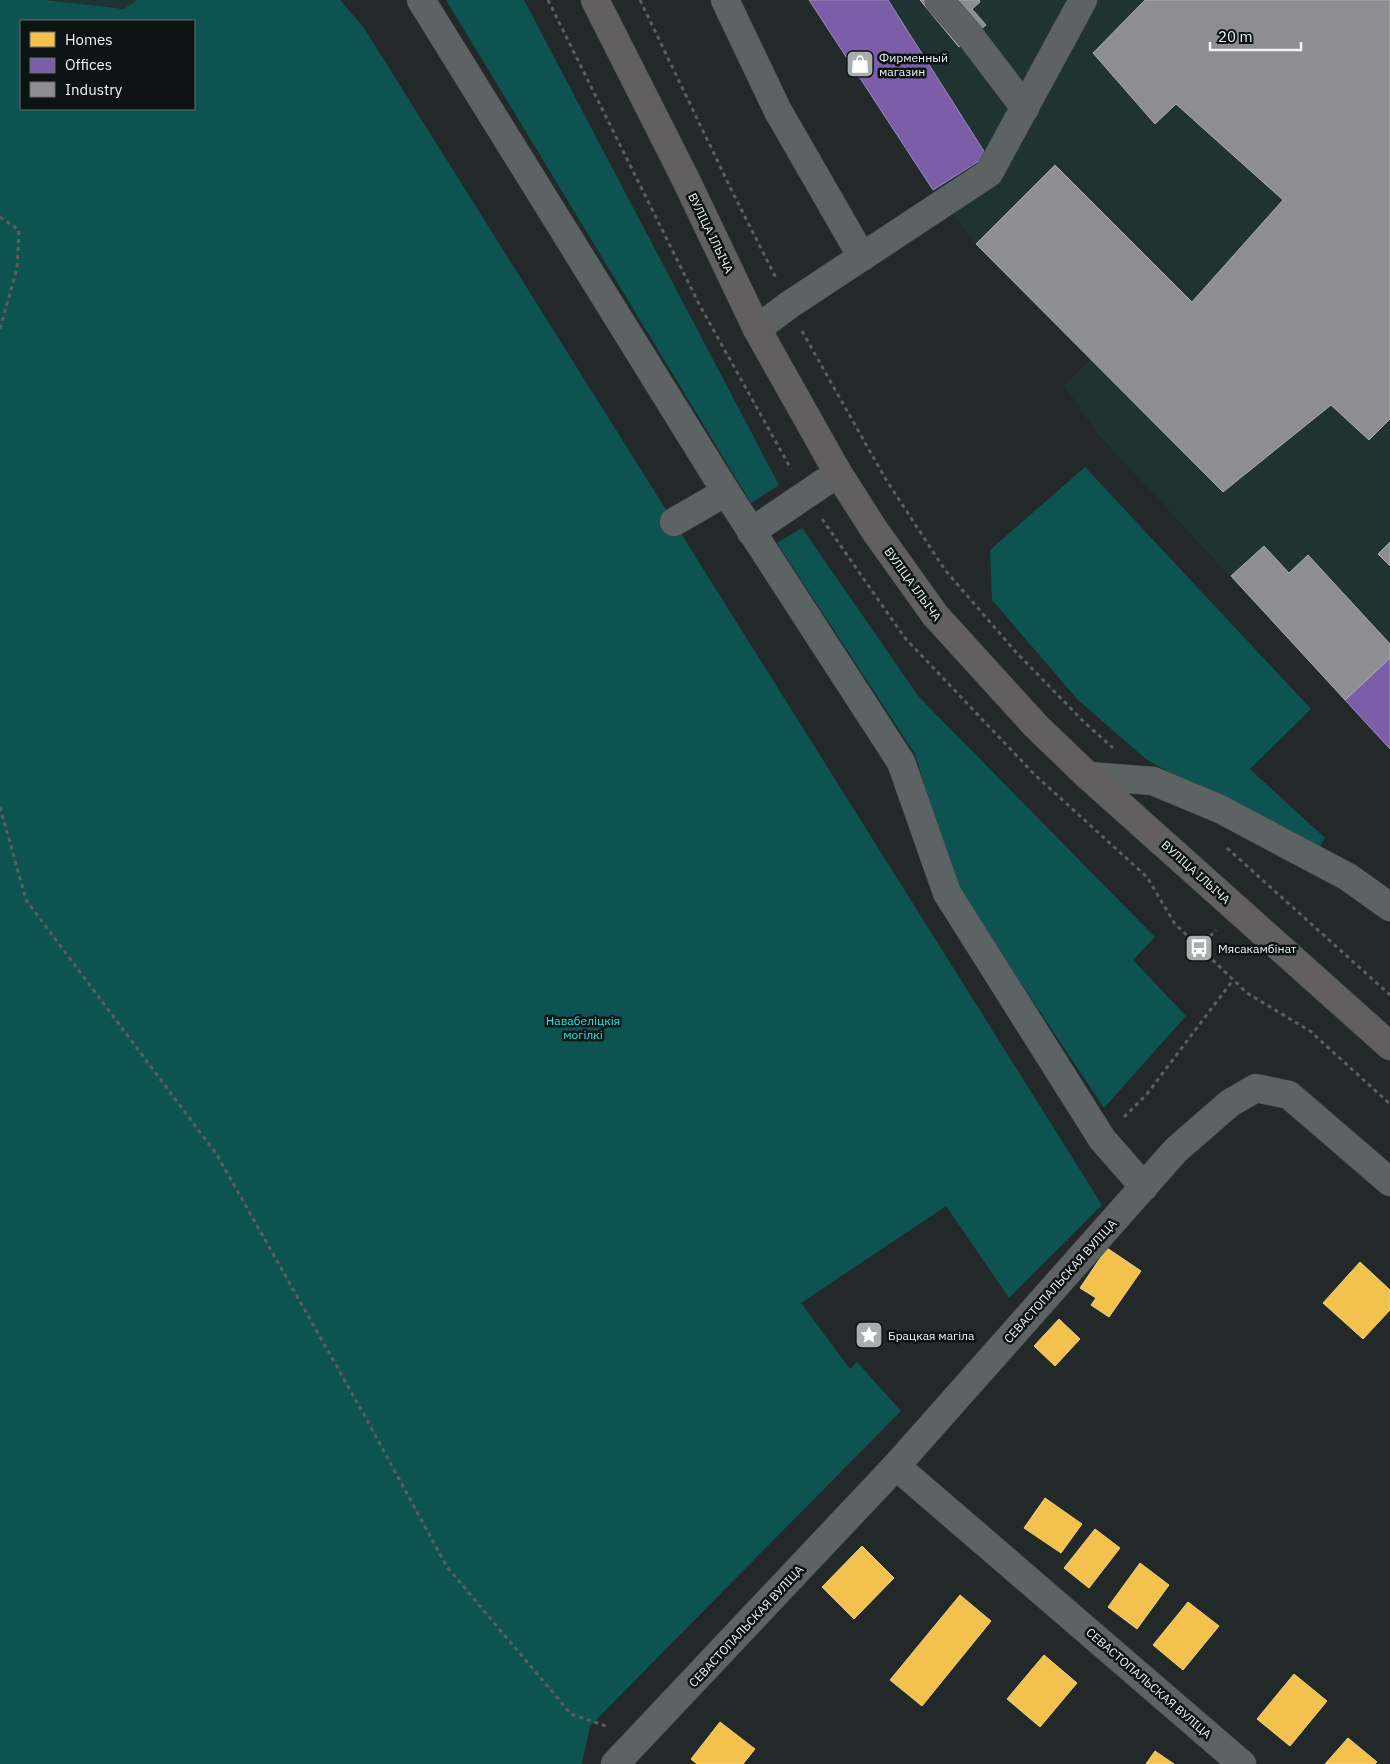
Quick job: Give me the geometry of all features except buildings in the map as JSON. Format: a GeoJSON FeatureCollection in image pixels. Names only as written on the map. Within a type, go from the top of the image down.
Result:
{"type":"FeatureCollection","features":[{"type":"Feature","properties":{"kind":"main road","name":"ВУЛІЦА ІЛЬІЧА"},"geometry":{"type":"LineString","coordinates":[[595,0],[686,180],[757,329],[838,474],[875,531],[935,615],[1036,726],[1088,776],[1390,1046]]}},
{"type":"Feature","properties":{"kind":"street"},"geometry":{"type":"LineString","coordinates":[[420,0],[751,532],[900,762],[947,893],[1102,1139],[1144,1188]]}},
{"type":"Feature","properties":{"kind":"street"},"geometry":{"type":"LineString","coordinates":[[725,0],[778,111],[862,256]]}},
{"type":"Feature","properties":{"kind":"street"},"geometry":{"type":"LineString","coordinates":[[938,0],[970,37],[1025,108]]}},
{"type":"Feature","properties":{"kind":"street"},"geometry":{"type":"LineString","coordinates":[[757,329],[789,305],[989,173],[1083,0]]}},
{"type":"Feature","properties":{"kind":"street"},"geometry":{"type":"LineString","coordinates":[[751,532],[838,474]]}},
{"type":"Feature","properties":{"kind":"street"},"geometry":{"type":"LineString","coordinates":[[674,522],[726,492]]}},
{"type":"Feature","properties":{"kind":"street"},"geometry":{"type":"LineString","coordinates":[[1088,776],[1153,781],[1220,809],[1348,877],[1390,908]]}},
{"type":"Feature","properties":{"kind":"street","name":"СЕВАСТОПАЛЬСКАЯ ВУЛІЦА"},"geometry":{"type":"LineString","coordinates":[[615,1764],[896,1466],[1176,1150],[1230,1103],[1256,1088],[1289,1095],[1390,1182]]}},
{"type":"Feature","properties":{"kind":"street","name":"СЕВАСТОПАЛЬСКАЯ ВУЛІЦА"},"geometry":{"type":"LineString","coordinates":[[896,1466],[1242,1764]]}},
{"type":"Feature","properties":{"kind":"path"},"geometry":{"type":"LineString","coordinates":[[640,0],[789,305],[818,361],[885,478],[945,570],[1022,658],[1084,722],[1118,752]]}},
{"type":"Feature","properties":{"kind":"path"},"geometry":{"type":"LineString","coordinates":[[0,217],[19,230],[17,268],[0,329]]}},
{"type":"Feature","properties":{"kind":"path"},"geometry":{"type":"LineString","coordinates":[[0,807],[26,900],[217,1155],[447,1567],[571,1714],[640,1738]]}},
{"type":"Feature","properties":{"kind":"path"},"geometry":{"type":"LineString","coordinates":[[1226,847],[1390,995]]}},
{"type":"Feature","properties":{"kind":"path"},"geometry":{"type":"LineString","coordinates":[[1175,924],[1246,993],[1310,1031],[1390,1104]]}},
{"type":"Feature","properties":{"kind":"path"},"geometry":{"type":"LineString","coordinates":[[1102,1139],[1147,1094],[1233,980]]}},
{"type":"Feature","properties":{"kind":"shaded area"},"geometry":{"type":"Polygon","coordinates":[[[45,0],[137,0],[124,9],[45,0]]]}},
{"type":"Feature","properties":{"kind":"shaded area"},"geometry":{"type":"Polygon","coordinates":[[[809,0],[1390,0],[1390,749],[1097,433],[1064,385],[1091,359],[976,244],[933,190],[809,0]]]}},
{"type":"Feature","properties":{"kind":"green space","name":"Навабеліцкія могілкі"},"geometry":{"type":"Polygon","coordinates":[[[0,0],[45,0],[124,9],[137,0],[340,0],[364,28],[1102,1205],[1009,1298],[946,1206],[801,1303],[850,1369],[857,1362],[901,1411],[590,1726],[582,1764],[0,1764],[0,0]]]}},
{"type":"Feature","properties":{"kind":"green space"},"geometry":{"type":"Polygon","coordinates":[[[446,0],[524,0],[779,485],[751,503],[446,0]]]}},
{"type":"Feature","properties":{"kind":"green space"},"geometry":{"type":"Polygon","coordinates":[[[1085,467],[1311,709],[1250,769],[1325,838],[1316,852],[1147,760],[1078,700],[992,600],[990,550],[1085,467]]]}},
{"type":"Feature","properties":{"kind":"green space"},"geometry":{"type":"Polygon","coordinates":[[[802,528],[919,697],[1155,937],[1133,960],[1186,1016],[1104,1108],[953,881],[915,754],[777,543],[802,528]]]}},
{"type":"Feature","properties":{"kind":"place","name":"Фирменный магазин"},"geometry":{"type":"Point","coordinates":[860,64]}},
{"type":"Feature","properties":{"kind":"place","name":"Мясакамбінат"},"geometry":{"type":"Point","coordinates":[1199,948]}},
{"type":"Feature","properties":{"kind":"place","name":"Брацкая магіла"},"geometry":{"type":"Point","coordinates":[869,1335]}}]}
